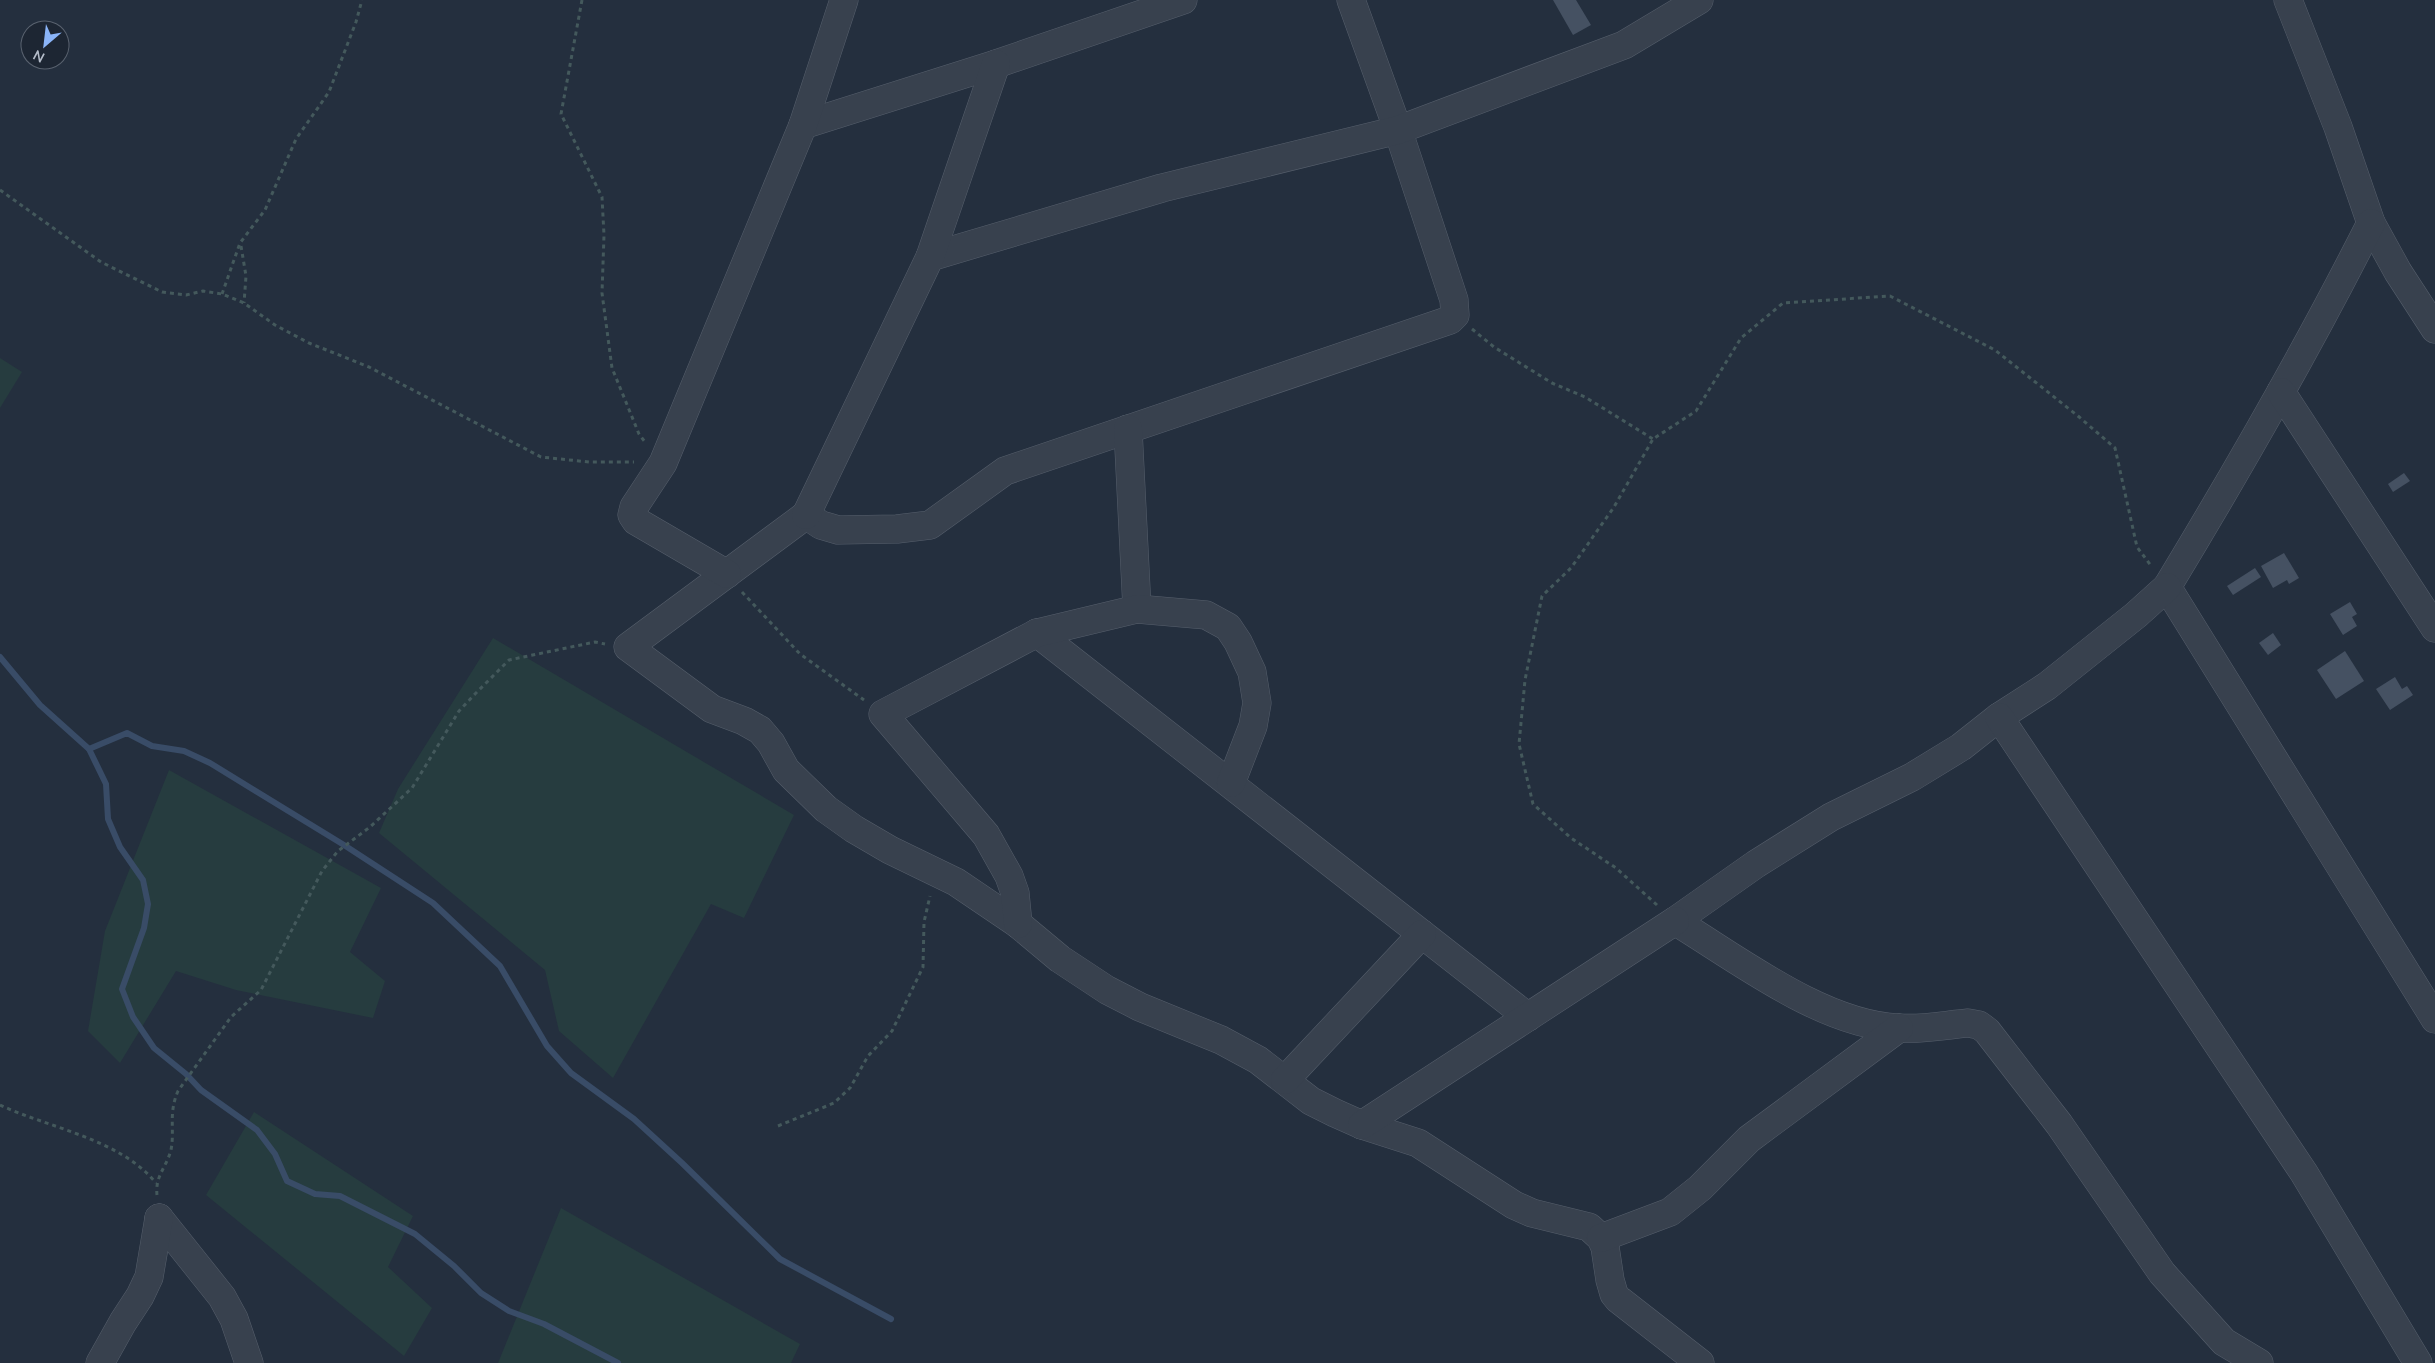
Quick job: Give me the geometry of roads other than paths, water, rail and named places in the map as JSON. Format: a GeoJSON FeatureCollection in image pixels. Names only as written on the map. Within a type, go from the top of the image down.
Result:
{"type":"FeatureCollection","features":[{"type":"Feature","properties":{"kind":"street"},"geometry":{"type":"LineString","coordinates":[[727,574],[636,522],[632,515],[634,507],[662,463],[804,125],[844,0]]}},
{"type":"Feature","properties":{"kind":"street"},"geometry":{"type":"LineString","coordinates":[[804,125],[996,64],[1183,0]]}},
{"type":"Feature","properties":{"kind":"street"},"geometry":{"type":"LineString","coordinates":[[806,515],[821,524],[838,530],[897,529],[930,525],[1005,471],[1450,320],[1455,316],[1454,300],[1398,130],[1351,0]]}},
{"type":"Feature","properties":{"kind":"street"},"geometry":{"type":"LineString","coordinates":[[930,257],[1162,188],[1398,130],[1624,44],[1699,0]]}},
{"type":"Feature","properties":{"kind":"street"},"geometry":{"type":"LineString","coordinates":[[2288,0],[2338,127],[2371,223],[2398,272],[2435,329]]}},
{"type":"Feature","properties":{"kind":"street"},"geometry":{"type":"LineString","coordinates":[[996,64],[930,257],[806,515],[628,647],[712,709],[744,721],[760,730],[771,743],[786,770],[826,809],[854,829],[890,850],[935,871],[1018,924],[1060,959],[1107,990],[1140,1007],[1221,1040],[1258,1060],[1311,1101],[1362,1125],[1418,1143],[1514,1205],[1532,1213],[1590,1227],[1601,1238],[1614,1294],[1700,1363]]}},
{"type":"Feature","properties":{"kind":"street"},"geometry":{"type":"LineString","coordinates":[[1362,1125],[1675,921],[1756,864],[1831,816],[1912,777],[1961,747],[1999,717],[2047,686],[2136,615],[2167,587],[2281,392],[2325,313],[2371,223]]}},
{"type":"Feature","properties":{"kind":"street"},"geometry":{"type":"LineString","coordinates":[[2281,392],[2435,628]]}},
{"type":"Feature","properties":{"kind":"street"},"geometry":{"type":"LineString","coordinates":[[1128,429],[1136,609]]}},
{"type":"Feature","properties":{"kind":"street"},"geometry":{"type":"LineString","coordinates":[[2167,587],[2435,1019]]}},
{"type":"Feature","properties":{"kind":"street"},"geometry":{"type":"LineString","coordinates":[[1018,924],[1015,893],[1009,876],[986,835],[883,714],[1037,633],[1136,609],[1206,616],[1228,627],[1238,642],[1252,672],[1257,703],[1253,726],[1231,783]]}},
{"type":"Feature","properties":{"kind":"street"},"geometry":{"type":"LineString","coordinates":[[1037,633],[1528,1017]]}},
{"type":"Feature","properties":{"kind":"street"},"geometry":{"type":"LineString","coordinates":[[1999,717],[2304,1173],[2418,1363]]}},
{"type":"Feature","properties":{"kind":"street"},"geometry":{"type":"LineString","coordinates":[[1675,921],[1809,1004],[1853,1020],[1899,1028],[1968,1024],[1978,1025],[1987,1031],[2059,1124],[2219,1353],[2260,1363]]}},
{"type":"Feature","properties":{"kind":"street"},"geometry":{"type":"LineString","coordinates":[[1285,1080],[1422,934]]}},
{"type":"Feature","properties":{"kind":"street"},"geometry":{"type":"LineString","coordinates":[[1601,1238],[1670,1212],[1700,1188],[1749,1139],[1899,1028]]}},
{"type":"Feature","properties":{"kind":"street"},"geometry":{"type":"LineString","coordinates":[[100,1363],[140,1296],[149,1277],[159,1218],[222,1297],[234,1319],[249,1363]]}},
{"type":"Feature","properties":{"kind":"waterway"},"geometry":{"type":"LineString","coordinates":[[0,657],[40,705],[89,749],[106,784],[108,819],[120,847],[143,880],[148,904],[144,928],[122,989],[133,1017],[154,1048],[186,1074],[201,1090],[257,1130],[275,1154],[287,1181],[315,1194],[340,1196],[415,1234],[454,1266],[481,1293],[509,1311],[544,1324],[618,1363]]}},
{"type":"Feature","properties":{"kind":"waterway"},"geometry":{"type":"LineString","coordinates":[[89,749],[127,733],[152,746],[184,751],[210,763],[344,845],[433,903],[500,966],[547,1046],[571,1073],[634,1119],[780,1259],[891,1319]]}}]}
